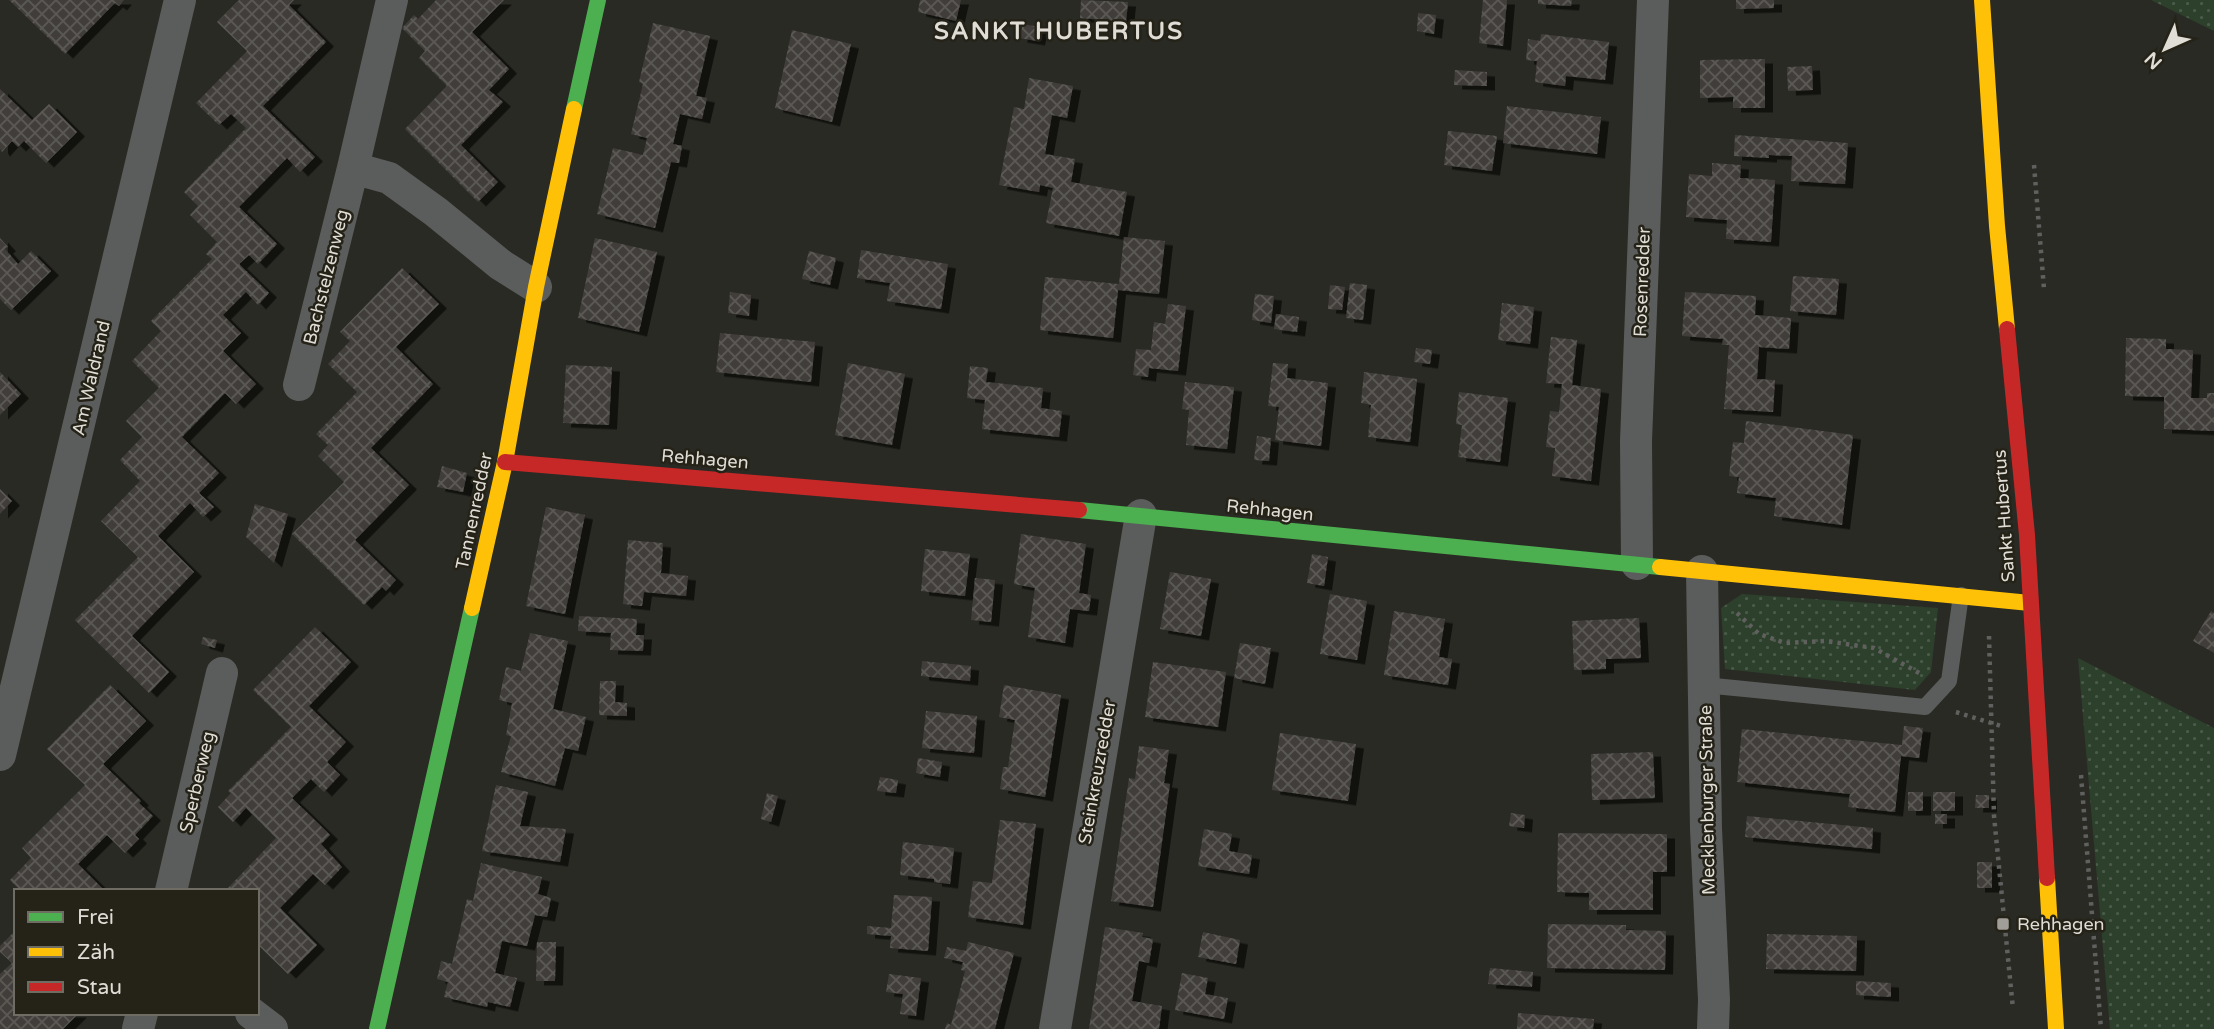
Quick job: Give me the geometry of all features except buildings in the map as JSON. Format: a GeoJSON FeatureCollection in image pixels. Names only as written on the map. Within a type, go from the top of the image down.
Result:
{"type":"FeatureCollection","features":[{"type":"Feature","properties":{"kind":"street","name":"Am Waldrand"},"geometry":{"type":"LineString","coordinates":[[0,755],[180,0]]}},
{"type":"Feature","properties":{"kind":"street","name":"Bachstelzenweg"},"geometry":{"type":"LineString","coordinates":[[299,385],[393,0]]}},
{"type":"Feature","properties":{"kind":"street","name":"Tannenredder"},"geometry":{"type":"LineString","coordinates":[[377,1029],[505,461],[536,286],[598,0]]}},
{"type":"Feature","properties":{"kind":"street","name":"Rosenredder"},"geometry":{"type":"LineString","coordinates":[[1637,564],[1636,441],[1653,0]]}},
{"type":"Feature","properties":{"kind":"street","name":"Sankt Hubertus"},"geometry":{"type":"LineString","coordinates":[[1982,0],[1997,226],[2027,535],[2056,1029]]}},
{"type":"Feature","properties":{"kind":"street"},"geometry":{"type":"LineString","coordinates":[[353,168],[389,178],[501,265],[536,286]]}},
{"type":"Feature","properties":{"kind":"street","name":"Rehhagen"},"geometry":{"type":"LineString","coordinates":[[505,461],[1140,515],[1637,564],[1702,578],[1961,595],[2030,603]]}},
{"type":"Feature","properties":{"kind":"street","name":"Steinkreuzredder"},"geometry":{"type":"LineString","coordinates":[[1055,1029],[1140,515]]}},
{"type":"Feature","properties":{"kind":"street","name":"Mecklenburger Straße"},"geometry":{"type":"LineString","coordinates":[[1702,578],[1706,830],[1713,1029]]}},
{"type":"Feature","properties":{"kind":"street","name":"Sperberweg"},"geometry":{"type":"LineString","coordinates":[[171,889],[222,673]]}},
{"type":"Feature","properties":{"kind":"street"},"geometry":{"type":"LineString","coordinates":[[254,1015],[272,1029]]}},
{"type":"Feature","properties":{"kind":"lane"},"geometry":{"type":"LineString","coordinates":[[1704,685],[1924,707],[1949,681],[1961,595]]}},
{"type":"Feature","properties":{"kind":"path"},"geometry":{"type":"LineString","coordinates":[[1702,578],[1759,634],[1785,643],[1825,641],[1874,648],[1928,678],[1935,695],[1946,708],[1991,724]]}},
{"type":"Feature","properties":{"kind":"path"},"geometry":{"type":"LineString","coordinates":[[1987,599],[1994,816],[2013,1009]]}},
{"type":"Feature","properties":{"kind":"green space"},"geometry":{"type":"Polygon","coordinates":[[[2151,0],[2214,0],[2214,31],[2151,0]]]}},
{"type":"Feature","properties":{"kind":"green space"},"geometry":{"type":"Polygon","coordinates":[[[1742,594],[1938,608],[1931,672],[1915,690],[1725,669],[1721,608],[1742,594]]]}},
{"type":"Feature","properties":{"kind":"green space"},"geometry":{"type":"Polygon","coordinates":[[[2078,658],[2214,728],[2214,1029],[2110,1029],[2078,658]]]}},
{"type":"Feature","properties":{"kind":"traffic: fast"},"geometry":{"type":"LineString","coordinates":[[574,109],[598,0]]}},
{"type":"Feature","properties":{"kind":"traffic: fast"},"geometry":{"type":"LineString","coordinates":[[1079,510],[1660,567]]}},
{"type":"Feature","properties":{"kind":"traffic: fast"},"geometry":{"type":"LineString","coordinates":[[377,1029],[472,608]]}},
{"type":"Feature","properties":{"kind":"traffic: slow"},"geometry":{"type":"LineString","coordinates":[[1982,0],[1997,226],[2007,329]]}},
{"type":"Feature","properties":{"kind":"traffic: slow"},"geometry":{"type":"LineString","coordinates":[[472,608],[505,462],[536,287],[574,109]]}},
{"type":"Feature","properties":{"kind":"traffic: slow"},"geometry":{"type":"LineString","coordinates":[[1660,567],[2030,603]]}},
{"type":"Feature","properties":{"kind":"traffic: slow"},"geometry":{"type":"LineString","coordinates":[[2047,878],[2056,1029]]}},
{"type":"Feature","properties":{"kind":"traffic: jam"},"geometry":{"type":"LineString","coordinates":[[2007,329],[2027,535],[2047,878]]}},
{"type":"Feature","properties":{"kind":"traffic: jam"},"geometry":{"type":"LineString","coordinates":[[505,462],[1079,510]]}},
{"type":"Feature","properties":{"kind":"place","name":"Rehhagen"},"geometry":{"type":"Point","coordinates":[2003,924]}},
{"type":"Feature","properties":{"kind":"district","name":"SANKT HUBERTUS"},"geometry":{"type":"Point","coordinates":[1059,31]}}]}
